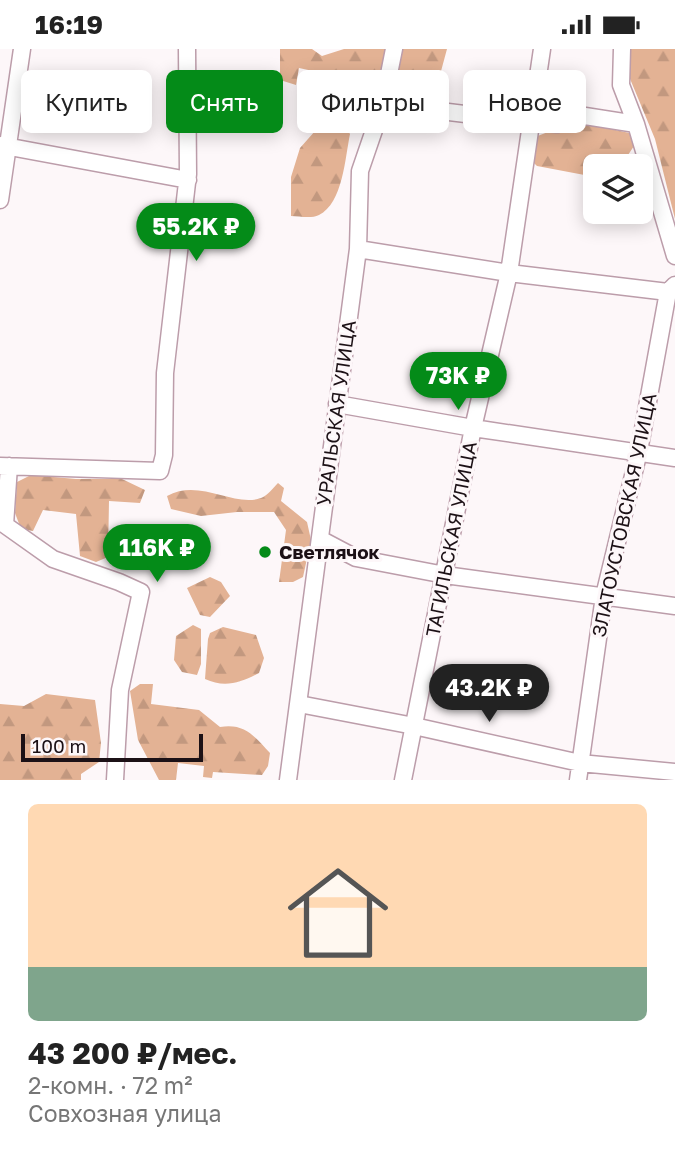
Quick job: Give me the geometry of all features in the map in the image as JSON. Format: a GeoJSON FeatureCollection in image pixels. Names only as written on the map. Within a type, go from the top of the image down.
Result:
{"type":"FeatureCollection","features":[{"type":"Feature","properties":{"kind":"street"},"geometry":{"type":"LineString","coordinates":[[0,200],[4,145],[22,49]]}},
{"type":"Feature","properties":{"kind":"street"},"geometry":{"type":"LineString","coordinates":[[115,780],[120,690],[141,592],[54,559],[5,525],[5,466],[160,471],[164,455],[165,373],[188,180],[187,49]]}},
{"type":"Feature","properties":{"kind":"street","name":"УРАЛЬСКАЯ УЛИЦА"},"geometry":{"type":"LineString","coordinates":[[390,70],[394,49]]}},
{"type":"Feature","properties":{"kind":"street","name":"ТАГИЛЬСКАЯ УЛИЦА"},"geometry":{"type":"LineString","coordinates":[[539,70],[542,49]]}},
{"type":"Feature","properties":{"kind":"street"},"geometry":{"type":"LineString","coordinates":[[622,49],[621,85],[636,124],[675,256]]}},
{"type":"Feature","properties":{"kind":"street"},"geometry":{"type":"LineString","coordinates":[[586,116],[636,124]]}},
{"type":"Feature","properties":{"kind":"street","name":"УРАЛЬСКАЯ УЛИЦА"},"geometry":{"type":"LineString","coordinates":[[288,780],[358,249],[360,171],[373,133]]}},
{"type":"Feature","properties":{"kind":"street","name":"ТАГИЛЬСКАЯ УЛИЦА"},"geometry":{"type":"LineString","coordinates":[[404,780],[473,428],[509,273],[529,133]]}},
{"type":"Feature","properties":{"kind":"street"},"geometry":{"type":"LineString","coordinates":[[4,145],[188,180]]}},
{"type":"Feature","properties":{"kind":"street"},"geometry":{"type":"LineString","coordinates":[[358,249],[509,273],[672,289]]}},
{"type":"Feature","properties":{"kind":"street","name":"ЗЛАТОУСТОВСКАЯ УЛИЦА"},"geometry":{"type":"LineString","coordinates":[[578,780],[604,596],[639,451],[672,289]]}},
{"type":"Feature","properties":{"kind":"street"},"geometry":{"type":"LineString","coordinates":[[337,404],[473,428],[675,458]]}},
{"type":"Feature","properties":{"kind":"street"},"geometry":{"type":"LineString","coordinates":[[320,539],[356,558],[446,576],[675,606]]}},
{"type":"Feature","properties":{"kind":"street"},"geometry":{"type":"LineString","coordinates":[[299,704],[414,726],[580,763],[675,772]]}},
{"type":"Feature","properties":{"kind":"green space"},"geometry":{"type":"Polygon","coordinates":[[[280,49],[312,49],[322,56],[344,49],[386,49],[380,70],[299,68],[296,85],[283,81],[283,70],[280,70],[280,49]]]}},
{"type":"Feature","properties":{"kind":"green space"},"geometry":{"type":"Polygon","coordinates":[[[401,49],[447,49],[441,70],[396,70],[401,49]]]}},
{"type":"Feature","properties":{"kind":"green space"},"geometry":{"type":"Polygon","coordinates":[[[627,49],[675,49],[675,219],[655,139],[628,74],[627,49]]]}},
{"type":"Feature","properties":{"kind":"green space"},"geometry":{"type":"Polygon","coordinates":[[[586,124],[634,134],[634,146],[629,154],[583,154],[583,175],[537,166],[531,160],[535,137],[545,133],[586,133],[586,124]]]}},
{"type":"Feature","properties":{"kind":"green space"},"geometry":{"type":"Polygon","coordinates":[[[313,133],[350,134],[338,190],[327,209],[316,216],[291,216],[291,177],[300,148],[313,133]]]}},
{"type":"Feature","properties":{"kind":"green space"},"geometry":{"type":"Polygon","coordinates":[[[31,475],[122,479],[145,490],[140,503],[109,501],[108,557],[96,562],[80,556],[76,514],[43,510],[33,531],[21,529],[15,513],[17,482],[31,475]]]}},
{"type":"Feature","properties":{"kind":"green space"},"geometry":{"type":"Polygon","coordinates":[[[278,483],[284,488],[281,501],[307,522],[311,540],[303,577],[293,582],[279,582],[286,530],[274,512],[201,516],[171,509],[167,496],[192,490],[251,500],[268,494],[278,483]]]}},
{"type":"Feature","properties":{"kind":"green space"},"geometry":{"type":"Polygon","coordinates":[[[210,577],[221,582],[230,596],[210,617],[200,615],[187,588],[210,577]]]}},
{"type":"Feature","properties":{"kind":"green space"},"geometry":{"type":"Polygon","coordinates":[[[193,625],[201,629],[201,664],[197,675],[182,672],[174,660],[176,636],[193,625]]]}},
{"type":"Feature","properties":{"kind":"green space"},"geometry":{"type":"Polygon","coordinates":[[[223,627],[256,635],[264,658],[259,673],[232,683],[205,679],[210,633],[223,627]]]}},
{"type":"Feature","properties":{"kind":"green space"},"geometry":{"type":"Polygon","coordinates":[[[140,684],[153,684],[151,704],[199,710],[220,727],[236,727],[248,732],[270,753],[268,766],[262,775],[213,772],[212,778],[203,777],[204,766],[178,763],[176,780],[159,780],[138,740],[130,691],[140,684]]]}},
{"type":"Feature","properties":{"kind":"green space"},"geometry":{"type":"Polygon","coordinates":[[[46,694],[95,700],[101,743],[99,762],[81,774],[81,780],[0,780],[0,704],[24,706],[46,694]]]}},
{"type":"Feature","properties":{"kind":"place","name":"Светлячок"},"geometry":{"type":"Point","coordinates":[265,552]}}]}
